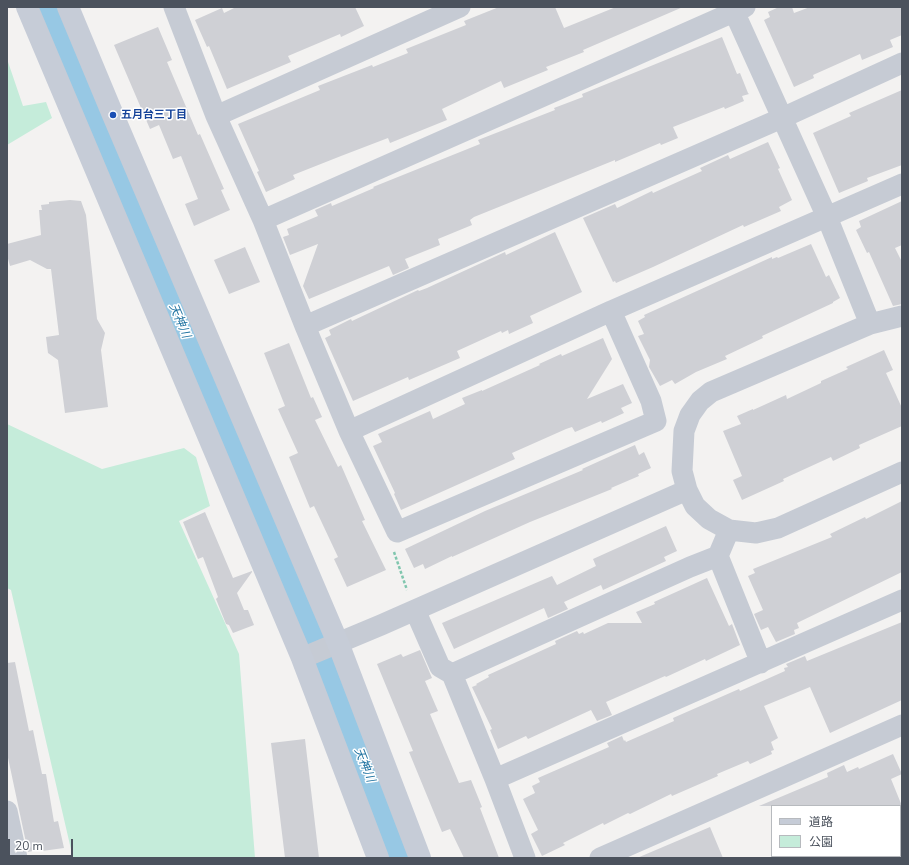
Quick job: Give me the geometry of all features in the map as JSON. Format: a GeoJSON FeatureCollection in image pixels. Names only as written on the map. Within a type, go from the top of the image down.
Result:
{"type":"FeatureCollection","features":[{"type":"Feature","properties":{"kind":"street"},"geometry":{"type":"LineString","coordinates":[[27,7],[302,658],[378,858]]}},
{"type":"Feature","properties":{"kind":"street"},"geometry":{"type":"LineString","coordinates":[[68,7],[338,643],[420,858]]}},
{"type":"Feature","properties":{"kind":"street"},"geometry":{"type":"LineString","coordinates":[[174,7],[216,116],[262,220],[349,431],[397,532],[656,421],[684,431]]}},
{"type":"Feature","properties":{"kind":"street"},"geometry":{"type":"LineString","coordinates":[[216,116],[460,7]]}},
{"type":"Feature","properties":{"kind":"street"},"geometry":{"type":"LineString","coordinates":[[262,220],[737,9],[782,118],[827,217],[870,324]]}},
{"type":"Feature","properties":{"kind":"street"},"geometry":{"type":"LineString","coordinates":[[305,326],[782,118],[902,63]]}},
{"type":"Feature","properties":{"kind":"street"},"geometry":{"type":"LineString","coordinates":[[349,431],[611,311],[902,184]]}},
{"type":"Feature","properties":{"kind":"street"},"geometry":{"type":"LineString","coordinates":[[611,311],[651,401],[656,421]]}},
{"type":"Feature","properties":{"kind":"street"},"geometry":{"type":"LineString","coordinates":[[901,318],[870,324],[711,392],[700,401],[690,415],[684,431],[682,471],[687,490],[695,506],[709,519],[729,530],[756,533],[778,528],[902,472]]}},
{"type":"Feature","properties":{"kind":"street"},"geometry":{"type":"LineString","coordinates":[[302,658],[687,490]]}},
{"type":"Feature","properties":{"kind":"street"},"geometry":{"type":"LineString","coordinates":[[729,530],[718,556],[761,663]]}},
{"type":"Feature","properties":{"kind":"street"},"geometry":{"type":"LineString","coordinates":[[452,674],[690,567],[718,556]]}},
{"type":"Feature","properties":{"kind":"street"},"geometry":{"type":"LineString","coordinates":[[495,779],[902,600]]}},
{"type":"Feature","properties":{"kind":"street"},"geometry":{"type":"LineString","coordinates":[[414,610],[440,667],[452,674],[526,858]]}},
{"type":"Feature","properties":{"kind":"street"},"geometry":{"type":"LineString","coordinates":[[600,858],[902,725]]}},
{"type":"Feature","properties":{"kind":"street"},"geometry":{"type":"LineString","coordinates":[[7,811],[17,858]]}},
{"type":"Feature","properties":{"kind":"path"},"geometry":{"type":"LineString","coordinates":[[397,532],[394,553],[414,610]]}},
{"type":"Feature","properties":{"kind":"green space"},"geometry":{"type":"Polygon","coordinates":[[[7,59],[23,106],[46,102],[52,118],[7,145],[7,59]]]}},
{"type":"Feature","properties":{"kind":"green space"},"geometry":{"type":"Polygon","coordinates":[[[7,424],[102,469],[184,448],[196,457],[210,506],[179,521],[239,654],[255,858],[73,858],[11,590],[7,588],[7,424]]]}},
{"type":"Feature","properties":{"kind":"building"},"geometry":{"type":"Polygon","coordinates":[[[236,7],[355,7],[364,26],[341,37],[340,34],[288,56],[291,62],[227,89],[209,46],[207,47],[195,20],[222,8],[224,13],[236,7]]]}},
{"type":"Feature","properties":{"kind":"building"},"geometry":{"type":"Polygon","coordinates":[[[499,7],[555,7],[564,28],[616,7],[683,7],[583,50],[584,52],[546,67],[548,70],[504,88],[501,81],[442,109],[447,120],[390,143],[388,138],[293,175],[295,179],[266,192],[257,172],[259,171],[238,124],[320,90],[318,86],[408,53],[406,49],[466,25],[464,21],[499,7]]]}},
{"type":"Feature","properties":{"kind":"building"},"geometry":{"type":"Polygon","coordinates":[[[779,7],[792,7],[794,13],[810,7],[902,7],[902,35],[890,40],[893,47],[862,60],[860,54],[813,75],[814,78],[794,87],[764,20],[770,17],[768,12],[779,7]]]}},
{"type":"Feature","properties":{"kind":"building"},"geometry":{"type":"Polygon","coordinates":[[[158,27],[172,60],[167,62],[198,135],[200,134],[224,189],[221,190],[230,210],[194,226],[185,204],[198,199],[181,156],[173,159],[159,125],[150,129],[114,45],[158,27]]]}},
{"type":"Feature","properties":{"kind":"building"},"geometry":{"type":"Polygon","coordinates":[[[722,37],[737,74],[740,73],[749,94],[742,96],[744,101],[725,109],[724,107],[673,127],[678,138],[661,145],[660,143],[615,162],[615,160],[474,217],[470,220],[472,225],[438,239],[440,245],[405,259],[409,268],[393,275],[389,266],[309,299],[303,286],[318,244],[290,255],[283,237],[289,235],[287,229],[318,216],[315,210],[331,203],[332,206],[374,188],[373,187],[480,144],[478,140],[555,110],[554,108],[583,97],[582,94],[722,37]]]}},
{"type":"Feature","properties":{"kind":"building"},"geometry":{"type":"Polygon","coordinates":[[[902,90],[902,165],[867,178],[868,181],[839,193],[813,133],[851,116],[849,113],[902,90]]]}},
{"type":"Feature","properties":{"kind":"building"},"geometry":{"type":"Polygon","coordinates":[[[768,142],[792,200],[779,207],[781,211],[744,227],[743,225],[616,283],[615,281],[613,282],[583,218],[615,204],[617,208],[652,191],[653,193],[702,171],[700,168],[728,155],[730,159],[768,142]]]}},
{"type":"Feature","properties":{"kind":"building"},"geometry":{"type":"Polygon","coordinates":[[[70,200],[81,201],[86,215],[97,319],[105,333],[101,350],[108,407],[65,413],[58,360],[48,353],[46,337],[59,335],[51,269],[47,269],[30,260],[10,266],[7,255],[7,244],[41,235],[39,210],[42,210],[41,205],[49,204],[49,202],[70,200]]]}},
{"type":"Feature","properties":{"kind":"building"},"geometry":{"type":"Polygon","coordinates":[[[902,201],[902,245],[895,248],[902,262],[902,304],[893,306],[869,252],[867,253],[856,230],[861,227],[859,221],[902,201]]]}},
{"type":"Feature","properties":{"kind":"building"},"geometry":{"type":"Polygon","coordinates":[[[555,232],[582,292],[530,316],[533,323],[509,334],[508,330],[502,333],[501,331],[457,351],[460,358],[409,380],[408,377],[353,401],[325,338],[331,335],[329,330],[351,319],[352,321],[418,290],[427,288],[505,252],[506,255],[555,232]]]}},
{"type":"Feature","properties":{"kind":"building"},"geometry":{"type":"Polygon","coordinates":[[[811,244],[826,277],[829,275],[840,298],[833,303],[762,336],[763,338],[725,356],[727,359],[696,372],[675,384],[672,380],[660,386],[649,367],[650,360],[638,336],[644,334],[638,321],[645,317],[644,315],[772,257],[772,259],[778,258],[811,244]]]}},
{"type":"Feature","properties":{"kind":"building"},"geometry":{"type":"Polygon","coordinates":[[[245,247],[260,282],[229,294],[214,260],[245,247]]]}},
{"type":"Feature","properties":{"kind":"building"},"geometry":{"type":"Polygon","coordinates":[[[603,338],[612,359],[587,399],[623,384],[632,403],[621,408],[624,413],[602,423],[601,421],[575,432],[572,427],[566,429],[512,453],[515,459],[401,510],[394,494],[395,493],[373,446],[382,442],[378,434],[430,411],[433,419],[465,404],[462,398],[482,391],[561,354],[562,356],[603,338]]]}},
{"type":"Feature","properties":{"kind":"building"},"geometry":{"type":"Polygon","coordinates":[[[289,343],[311,398],[313,397],[322,417],[315,420],[338,467],[341,465],[365,520],[362,521],[386,570],[347,587],[334,559],[338,557],[314,506],[310,508],[289,457],[298,453],[278,409],[285,406],[264,353],[289,343]]]}},
{"type":"Feature","properties":{"kind":"building"},"geometry":{"type":"Polygon","coordinates":[[[884,350],[893,370],[886,373],[902,408],[902,426],[859,445],[860,448],[833,461],[831,457],[742,500],[733,480],[742,476],[723,431],[741,424],[737,416],[786,395],[787,399],[848,369],[846,367],[884,350]]]}},
{"type":"Feature","properties":{"kind":"building"},"geometry":{"type":"Polygon","coordinates":[[[635,445],[639,455],[644,452],[651,468],[638,474],[639,476],[611,488],[612,489],[530,522],[425,569],[423,564],[414,568],[405,549],[485,511],[583,470],[582,469],[635,445]]]}},
{"type":"Feature","properties":{"kind":"building"},"geometry":{"type":"Polygon","coordinates":[[[902,501],[902,572],[797,623],[799,628],[794,630],[795,634],[776,642],[768,627],[761,630],[754,614],[763,610],[748,576],[755,573],[753,569],[832,537],[830,534],[865,517],[866,519],[902,501]]]}},
{"type":"Feature","properties":{"kind":"building"},"geometry":{"type":"Polygon","coordinates":[[[205,512],[233,578],[252,571],[237,593],[244,610],[248,610],[254,625],[233,633],[229,625],[226,624],[216,599],[218,597],[203,557],[198,559],[183,522],[205,512]]]}},
{"type":"Feature","properties":{"kind":"building"},"geometry":{"type":"Polygon","coordinates":[[[666,526],[677,551],[664,557],[666,561],[603,590],[601,585],[564,602],[568,609],[548,618],[544,608],[454,649],[442,623],[552,576],[557,585],[596,566],[593,559],[666,526]]]}},
{"type":"Feature","properties":{"kind":"building"},"geometry":{"type":"Polygon","coordinates":[[[707,578],[729,626],[732,624],[740,645],[706,661],[705,659],[606,702],[612,715],[597,721],[591,710],[528,739],[526,736],[498,749],[490,730],[492,729],[472,687],[489,677],[488,675],[556,644],[555,641],[577,631],[579,634],[583,632],[584,634],[608,623],[642,623],[636,612],[655,604],[654,602],[707,578]]]}},
{"type":"Feature","properties":{"kind":"building"},"geometry":{"type":"Polygon","coordinates":[[[902,622],[902,700],[830,733],[810,687],[764,706],[778,738],[771,742],[774,750],[771,751],[772,754],[750,764],[748,761],[672,796],[671,794],[630,814],[628,813],[604,825],[603,823],[563,843],[565,845],[542,856],[531,834],[538,830],[523,799],[535,793],[532,786],[540,782],[538,778],[609,747],[607,743],[622,736],[626,742],[674,721],[673,718],[739,689],[740,691],[785,671],[784,668],[788,667],[786,664],[805,656],[807,661],[902,622]]]}},
{"type":"Feature","properties":{"kind":"building"},"geometry":{"type":"Polygon","coordinates":[[[420,650],[432,678],[425,681],[438,711],[430,714],[459,783],[471,780],[482,807],[480,808],[499,858],[464,858],[450,829],[442,832],[409,752],[413,751],[377,664],[401,654],[403,657],[420,650]]]}},
{"type":"Feature","properties":{"kind":"building"},"geometry":{"type":"Polygon","coordinates":[[[15,662],[29,731],[33,730],[42,774],[46,774],[54,822],[58,821],[64,848],[42,851],[42,849],[28,852],[7,753],[7,663],[15,662]]]}},
{"type":"Feature","properties":{"kind":"building"},"geometry":{"type":"Polygon","coordinates":[[[305,739],[319,858],[285,858],[271,743],[305,739]]]}},
{"type":"Feature","properties":{"kind":"building"},"geometry":{"type":"Polygon","coordinates":[[[893,754],[902,774],[891,779],[902,806],[759,806],[828,777],[827,773],[844,765],[847,772],[858,767],[859,769],[893,754]]]}},
{"type":"Feature","properties":{"kind":"building"},"geometry":{"type":"Polygon","coordinates":[[[710,827],[723,858],[637,858],[710,827]]]}},
{"type":"Feature","properties":{"kind":"waterway","name":"天神川"},"geometry":{"type":"LineString","coordinates":[[51,7],[175,312],[312,633]]}},
{"type":"Feature","properties":{"kind":"waterway","name":"天神川"},"geometry":{"type":"LineString","coordinates":[[327,671],[401,858]]}},
{"type":"Feature","properties":{"kind":"place","name":"五月台三丁目"},"geometry":{"type":"Point","coordinates":[113,115]}}]}
